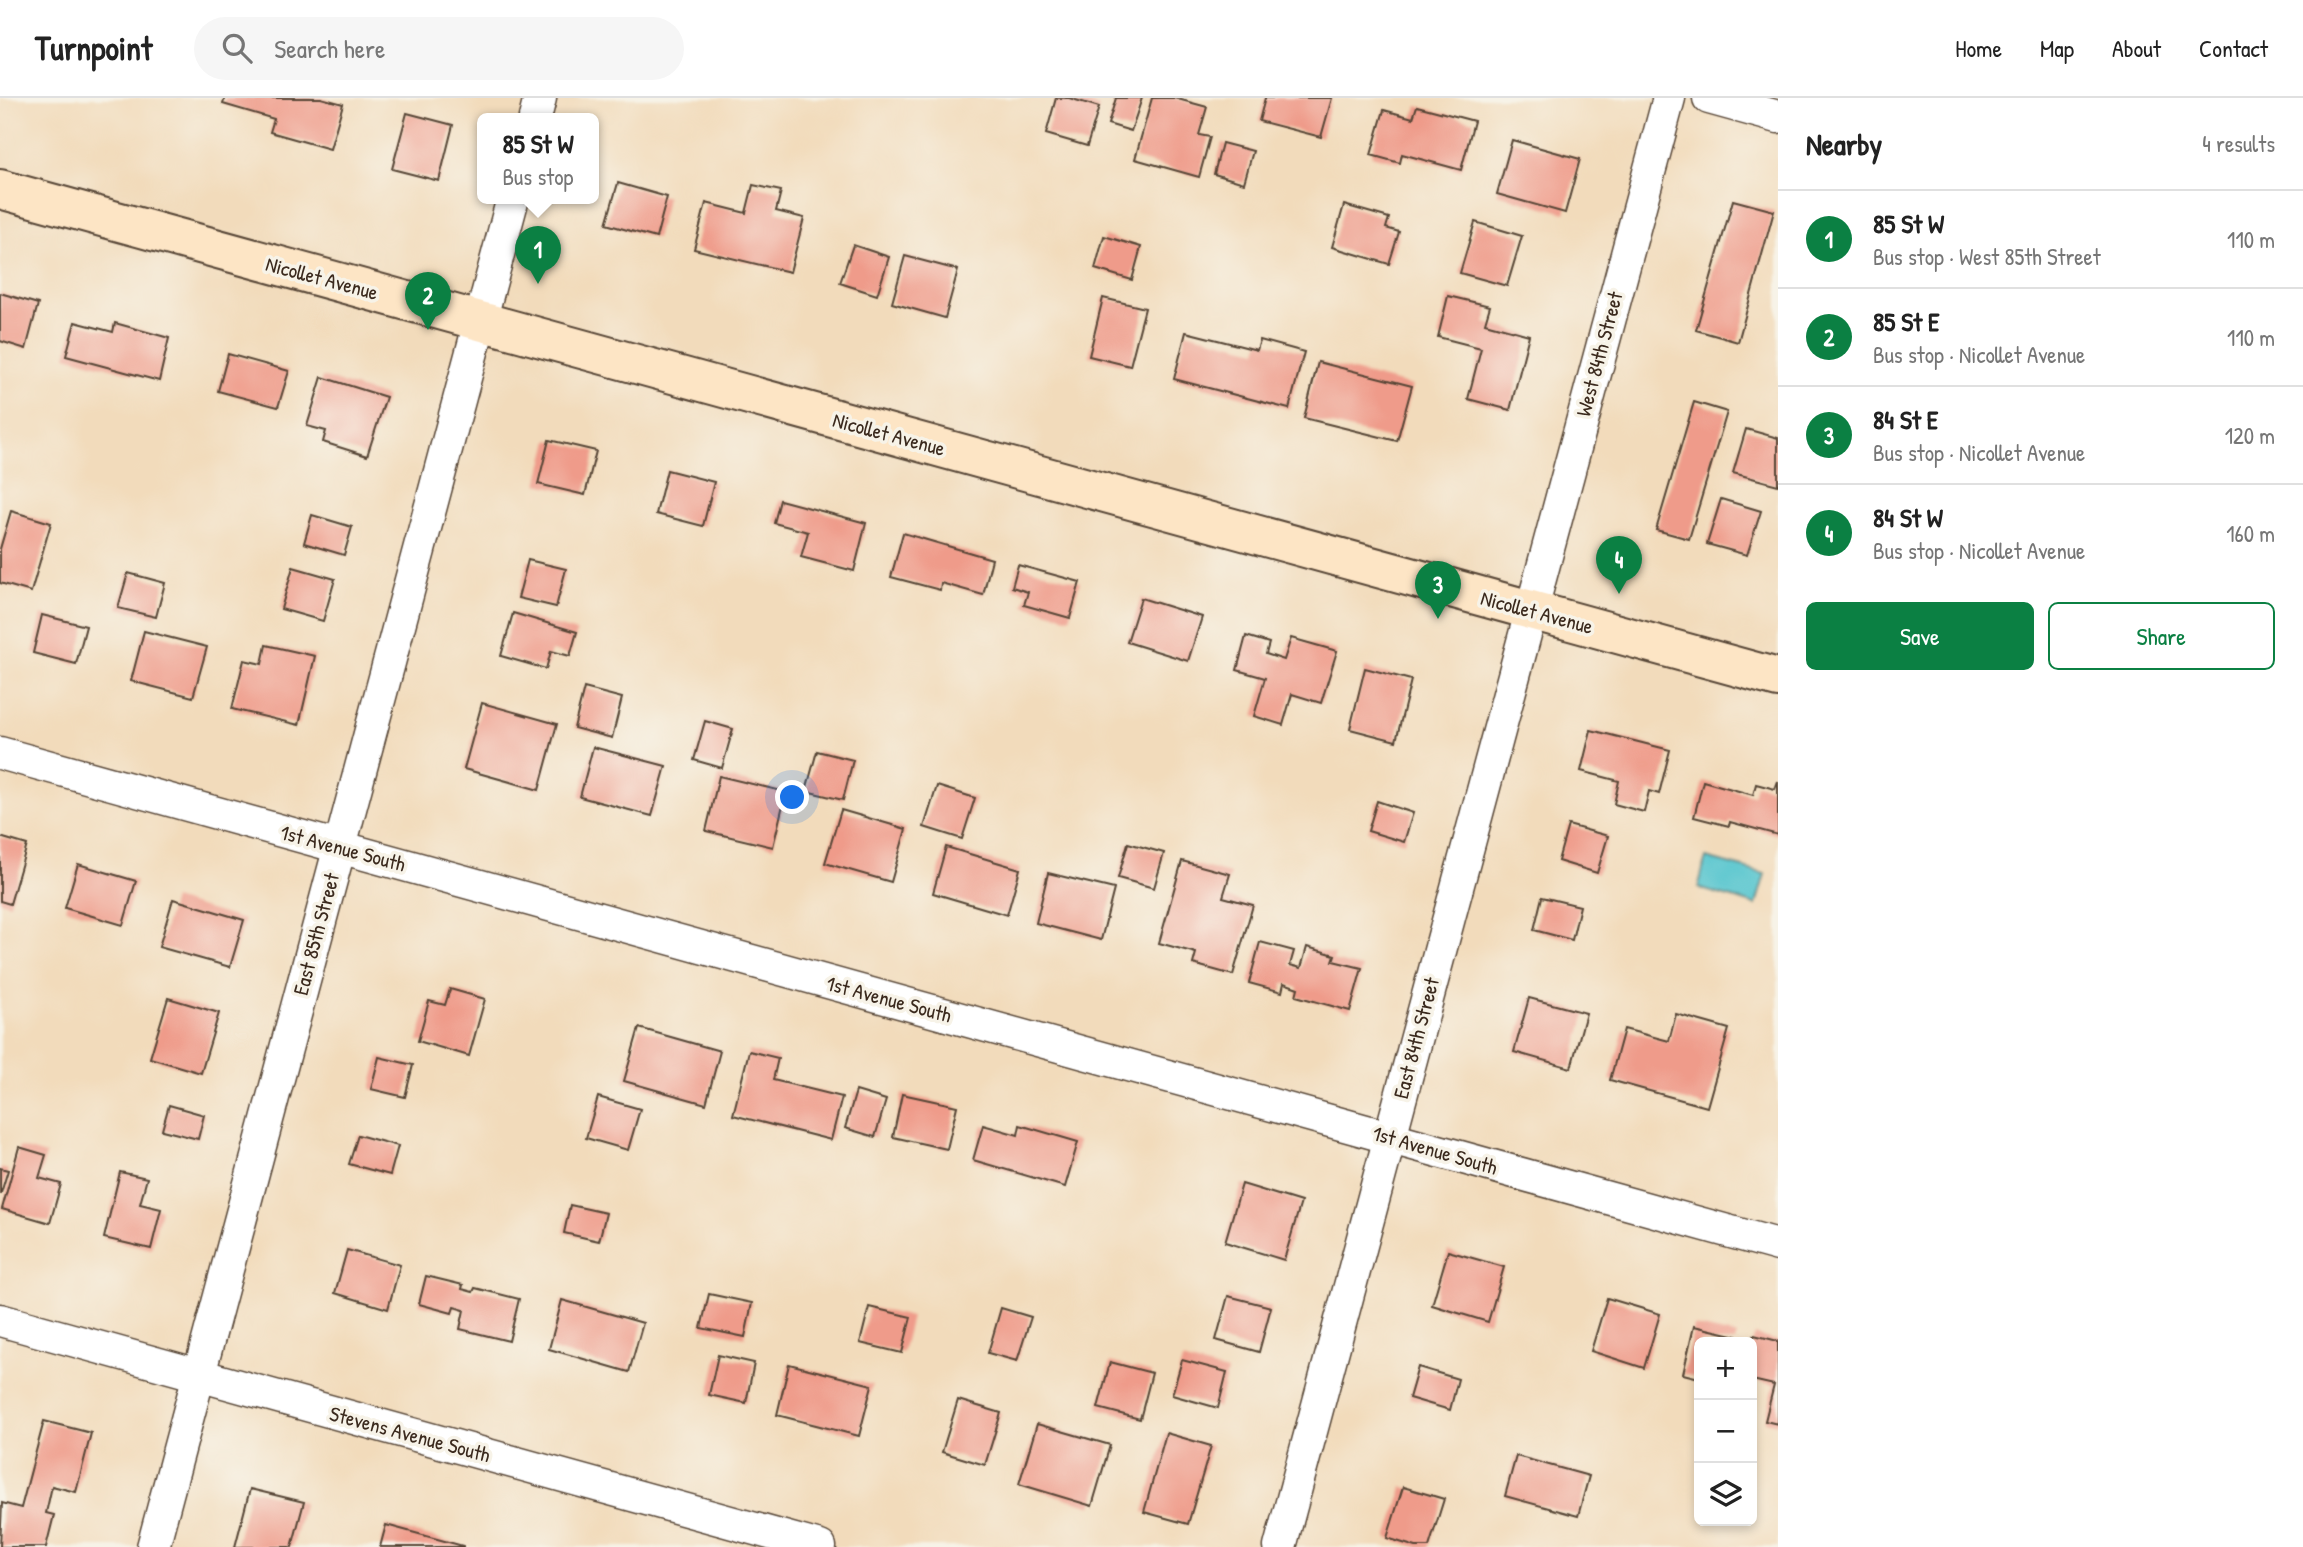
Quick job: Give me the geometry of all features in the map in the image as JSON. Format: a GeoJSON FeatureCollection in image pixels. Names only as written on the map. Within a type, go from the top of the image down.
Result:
{"type":"FeatureCollection","features":[{"type":"Feature","properties":{"kind":"main road","name":"Nicollet Avenue"},"geometry":{"type":"LineString","coordinates":[[0,189],[1778,678]]}},
{"type":"Feature","properties":{"kind":"street","name":"West 84th Street"},"geometry":{"type":"LineString","coordinates":[[1530,610],[1669,98]]}},
{"type":"Feature","properties":{"kind":"street"},"geometry":{"type":"LineString","coordinates":[[1709,98],[1778,117]]}},
{"type":"Feature","properties":{"kind":"street","name":"East 85th Street"},"geometry":{"type":"LineString","coordinates":[[153,1547],[511,204]]}},
{"type":"Feature","properties":{"kind":"street","name":"East 84th Street"},"geometry":{"type":"LineString","coordinates":[[1280,1547],[1530,610]]}},
{"type":"Feature","properties":{"kind":"street","name":"1st Avenue South"},"geometry":{"type":"LineString","coordinates":[[0,752],[1778,1245]]}},
{"type":"Feature","properties":{"kind":"street","name":"Stevens Avenue South"},"geometry":{"type":"LineString","coordinates":[[0,1320],[820,1547]]}},
{"type":"Feature","properties":{"kind":"water"},"geometry":{"type":"Polygon","coordinates":[[[1706,858],[1765,874],[1756,905],[1698,888],[1706,858]]]}},
{"type":"Feature","properties":{"kind":"building"},"geometry":{"type":"Polygon","coordinates":[[[225,98],[321,98],[343,104],[330,149],[270,132],[274,119],[223,104],[225,98]]]}},
{"type":"Feature","properties":{"kind":"building"},"geometry":{"type":"Polygon","coordinates":[[[1056,98],[1069,98],[1099,107],[1087,146],[1046,134],[1056,98]]]}},
{"type":"Feature","properties":{"kind":"building"},"geometry":{"type":"Polygon","coordinates":[[[1116,98],[1142,98],[1131,131],[1108,124],[1116,98]]]}},
{"type":"Feature","properties":{"kind":"building"},"geometry":{"type":"Polygon","coordinates":[[[1152,98],[1174,98],[1207,107],[1199,135],[1210,137],[1199,177],[1135,159],[1152,98]]]}},
{"type":"Feature","properties":{"kind":"building"},"geometry":{"type":"Polygon","coordinates":[[[1265,98],[1332,98],[1321,137],[1259,121],[1265,98]]]}},
{"type":"Feature","properties":{"kind":"building"},"geometry":{"type":"Polygon","coordinates":[[[1417,106],[1474,121],[1461,170],[1402,154],[1400,163],[1371,155],[1384,110],[1413,118],[1417,106]]]}},
{"type":"Feature","properties":{"kind":"building"},"geometry":{"type":"Polygon","coordinates":[[[407,113],[453,125],[439,181],[392,169],[407,113]]]}},
{"type":"Feature","properties":{"kind":"building"},"geometry":{"type":"Polygon","coordinates":[[[1512,140],[1580,159],[1565,213],[1497,194],[1512,140]]]}},
{"type":"Feature","properties":{"kind":"building"},"geometry":{"type":"Polygon","coordinates":[[[1222,143],[1253,151],[1244,183],[1214,174],[1222,143]]]}},
{"type":"Feature","properties":{"kind":"building"},"geometry":{"type":"Polygon","coordinates":[[[618,183],[667,197],[656,238],[606,224],[618,183]]]}},
{"type":"Feature","properties":{"kind":"building"},"geometry":{"type":"Polygon","coordinates":[[[753,185],[781,191],[776,211],[804,218],[790,272],[694,249],[706,203],[746,213],[753,185]]]}},
{"type":"Feature","properties":{"kind":"building"},"geometry":{"type":"Polygon","coordinates":[[[1733,200],[1774,211],[1738,342],[1696,330],[1733,200]]]}},
{"type":"Feature","properties":{"kind":"building"},"geometry":{"type":"Polygon","coordinates":[[[1344,205],[1389,218],[1386,228],[1399,232],[1389,264],[1332,247],[1344,205]]]}},
{"type":"Feature","properties":{"kind":"building"},"geometry":{"type":"Polygon","coordinates":[[[1475,222],[1522,236],[1507,286],[1460,273],[1475,222]]]}},
{"type":"Feature","properties":{"kind":"building"},"geometry":{"type":"Polygon","coordinates":[[[1104,236],[1141,247],[1132,280],[1095,269],[1104,236]]]}},
{"type":"Feature","properties":{"kind":"building"},"geometry":{"type":"Polygon","coordinates":[[[853,245],[889,257],[877,295],[840,283],[853,245]]]}},
{"type":"Feature","properties":{"kind":"building"},"geometry":{"type":"Polygon","coordinates":[[[905,256],[958,270],[945,318],[892,303],[905,256]]]}},
{"type":"Feature","properties":{"kind":"building"},"geometry":{"type":"Polygon","coordinates":[[[0,293],[38,304],[26,349],[0,341],[0,293]]]}},
{"type":"Feature","properties":{"kind":"building"},"geometry":{"type":"Polygon","coordinates":[[[1448,296],[1490,306],[1485,323],[1529,335],[1510,410],[1468,399],[1481,348],[1438,337],[1448,296]]]}},
{"type":"Feature","properties":{"kind":"building"},"geometry":{"type":"Polygon","coordinates":[[[1103,298],[1145,308],[1130,366],[1089,356],[1103,298]]]}},
{"type":"Feature","properties":{"kind":"building"},"geometry":{"type":"Polygon","coordinates":[[[75,322],[113,332],[115,323],[169,338],[159,381],[66,356],[75,322]]]}},
{"type":"Feature","properties":{"kind":"building"},"geometry":{"type":"Polygon","coordinates":[[[1186,332],[1257,350],[1260,340],[1304,352],[1289,409],[1174,379],[1186,332]]]}},
{"type":"Feature","properties":{"kind":"building"},"geometry":{"type":"Polygon","coordinates":[[[228,354],[289,371],[278,407],[218,391],[228,354]]]}},
{"type":"Feature","properties":{"kind":"building"},"geometry":{"type":"Polygon","coordinates":[[[1318,362],[1412,386],[1397,441],[1304,418],[1318,362]]]}},
{"type":"Feature","properties":{"kind":"building"},"geometry":{"type":"Polygon","coordinates":[[[322,377],[386,397],[367,456],[323,442],[326,431],[307,426],[322,377]]]}},
{"type":"Feature","properties":{"kind":"building"},"geometry":{"type":"Polygon","coordinates":[[[1694,402],[1727,412],[1689,539],[1656,530],[1694,402]]]}},
{"type":"Feature","properties":{"kind":"building"},"geometry":{"type":"Polygon","coordinates":[[[1746,429],[1778,438],[1778,485],[1733,473],[1746,429]]]}},
{"type":"Feature","properties":{"kind":"building"},"geometry":{"type":"Polygon","coordinates":[[[549,440],[596,451],[585,495],[538,484],[549,440]]]}},
{"type":"Feature","properties":{"kind":"building"},"geometry":{"type":"Polygon","coordinates":[[[667,470],[714,482],[703,526],[656,514],[667,470]]]}},
{"type":"Feature","properties":{"kind":"building"},"geometry":{"type":"Polygon","coordinates":[[[1721,499],[1761,511],[1747,555],[1707,544],[1721,499]]]}},
{"type":"Feature","properties":{"kind":"building"},"geometry":{"type":"Polygon","coordinates":[[[780,500],[866,523],[854,571],[801,557],[808,532],[774,523],[780,500]]]}},
{"type":"Feature","properties":{"kind":"building"},"geometry":{"type":"Polygon","coordinates":[[[11,511],[51,523],[31,592],[0,583],[0,549],[11,511]]]}},
{"type":"Feature","properties":{"kind":"building"},"geometry":{"type":"Polygon","coordinates":[[[312,515],[352,527],[344,555],[304,543],[312,515]]]}},
{"type":"Feature","properties":{"kind":"building"},"geometry":{"type":"Polygon","coordinates":[[[903,533],[992,559],[983,595],[941,583],[940,590],[891,577],[903,533]]]}},
{"type":"Feature","properties":{"kind":"building"},"geometry":{"type":"Polygon","coordinates":[[[528,560],[566,569],[556,607],[518,598],[528,560]]]}},
{"type":"Feature","properties":{"kind":"building"},"geometry":{"type":"Polygon","coordinates":[[[1018,565],[1080,582],[1070,618],[1024,605],[1028,592],[1012,587],[1018,565]]]}},
{"type":"Feature","properties":{"kind":"building"},"geometry":{"type":"Polygon","coordinates":[[[293,567],[335,579],[323,621],[281,609],[293,567]]]}},
{"type":"Feature","properties":{"kind":"building"},"geometry":{"type":"Polygon","coordinates":[[[128,573],[165,583],[156,617],[118,608],[128,573]]]}},
{"type":"Feature","properties":{"kind":"building"},"geometry":{"type":"Polygon","coordinates":[[[1141,598],[1202,617],[1188,661],[1127,642],[1141,598]]]}},
{"type":"Feature","properties":{"kind":"building"},"geometry":{"type":"Polygon","coordinates":[[[513,613],[577,632],[570,656],[551,651],[546,669],[501,656],[513,613]]]}},
{"type":"Feature","properties":{"kind":"building"},"geometry":{"type":"Polygon","coordinates":[[[42,615],[86,626],[76,664],[33,653],[42,615]]]}},
{"type":"Feature","properties":{"kind":"building"},"geometry":{"type":"Polygon","coordinates":[[[144,631],[207,647],[193,697],[131,681],[144,631]]]}},
{"type":"Feature","properties":{"kind":"building"},"geometry":{"type":"Polygon","coordinates":[[[1246,636],[1269,643],[1266,654],[1284,660],[1291,638],[1337,651],[1321,703],[1292,694],[1283,725],[1254,716],[1265,678],[1237,670],[1246,636]]]}},
{"type":"Feature","properties":{"kind":"building"},"geometry":{"type":"Polygon","coordinates":[[[266,645],[315,656],[299,725],[232,709],[244,660],[262,664],[266,645]]]}},
{"type":"Feature","properties":{"kind":"building"},"geometry":{"type":"Polygon","coordinates":[[[1365,668],[1411,680],[1396,741],[1350,729],[1365,668]]]}},
{"type":"Feature","properties":{"kind":"building"},"geometry":{"type":"Polygon","coordinates":[[[584,688],[622,698],[612,738],[574,728],[584,688]]]}},
{"type":"Feature","properties":{"kind":"building"},"geometry":{"type":"Polygon","coordinates":[[[482,703],[557,724],[539,790],[464,769],[482,703]]]}},
{"type":"Feature","properties":{"kind":"building"},"geometry":{"type":"Polygon","coordinates":[[[705,721],[733,729],[722,768],[694,760],[705,721]]]}},
{"type":"Feature","properties":{"kind":"building"},"geometry":{"type":"Polygon","coordinates":[[[1591,730],[1670,750],[1659,794],[1649,791],[1644,812],[1614,804],[1619,781],[1581,771],[1591,730]]]}},
{"type":"Feature","properties":{"kind":"building"},"geometry":{"type":"Polygon","coordinates":[[[593,747],[666,766],[652,816],[580,797],[593,747]]]}},
{"type":"Feature","properties":{"kind":"building"},"geometry":{"type":"Polygon","coordinates":[[[817,751],[853,760],[843,800],[806,791],[817,751]]]}},
{"type":"Feature","properties":{"kind":"building"},"geometry":{"type":"Polygon","coordinates":[[[719,776],[786,792],[773,847],[706,831],[719,776]]]}},
{"type":"Feature","properties":{"kind":"building"},"geometry":{"type":"Polygon","coordinates":[[[1703,781],[1753,795],[1756,784],[1775,789],[1778,781],[1778,835],[1730,822],[1729,826],[1694,817],[1703,781]]]}},
{"type":"Feature","properties":{"kind":"building"},"geometry":{"type":"Polygon","coordinates":[[[937,786],[975,798],[962,839],[924,827],[937,786]]]}},
{"type":"Feature","properties":{"kind":"building"},"geometry":{"type":"Polygon","coordinates":[[[1377,801],[1413,813],[1404,842],[1368,831],[1377,801]]]}},
{"type":"Feature","properties":{"kind":"building"},"geometry":{"type":"Polygon","coordinates":[[[841,810],[906,829],[891,882],[825,863],[841,810]]]}},
{"type":"Feature","properties":{"kind":"building"},"geometry":{"type":"Polygon","coordinates":[[[1568,825],[1608,836],[1597,873],[1558,861],[1568,825]]]}},
{"type":"Feature","properties":{"kind":"building"},"geometry":{"type":"Polygon","coordinates":[[[0,837],[27,845],[10,904],[0,901],[0,837]]]}},
{"type":"Feature","properties":{"kind":"building"},"geometry":{"type":"Polygon","coordinates":[[[1128,843],[1164,853],[1154,888],[1118,878],[1128,843]]]}},
{"type":"Feature","properties":{"kind":"building"},"geometry":{"type":"Polygon","coordinates":[[[946,847],[1020,869],[1007,915],[933,893],[946,847]]]}},
{"type":"Feature","properties":{"kind":"building"},"geometry":{"type":"Polygon","coordinates":[[[1182,861],[1230,874],[1223,897],[1253,905],[1233,975],[1193,964],[1196,953],[1159,943],[1182,861]]]}},
{"type":"Feature","properties":{"kind":"building"},"geometry":{"type":"Polygon","coordinates":[[[78,864],[136,881],[123,925],[65,908],[78,864]]]}},
{"type":"Feature","properties":{"kind":"building"},"geometry":{"type":"Polygon","coordinates":[[[1048,873],[1114,889],[1101,940],[1036,923],[1048,873]]]}},
{"type":"Feature","properties":{"kind":"building"},"geometry":{"type":"Polygon","coordinates":[[[1542,897],[1580,906],[1572,940],[1534,930],[1542,897]]]}},
{"type":"Feature","properties":{"kind":"building"},"geometry":{"type":"Polygon","coordinates":[[[173,899],[244,920],[230,967],[159,947],[173,899]]]}},
{"type":"Feature","properties":{"kind":"building"},"geometry":{"type":"Polygon","coordinates":[[[1260,942],[1294,951],[1290,965],[1301,968],[1307,947],[1335,955],[1333,961],[1362,968],[1350,1011],[1296,996],[1298,988],[1284,983],[1282,992],[1249,983],[1260,942]]]}},
{"type":"Feature","properties":{"kind":"building"},"geometry":{"type":"Polygon","coordinates":[[[450,989],[485,999],[469,1056],[418,1041],[429,1001],[445,1005],[450,989]]]}},
{"type":"Feature","properties":{"kind":"building"},"geometry":{"type":"Polygon","coordinates":[[[168,998],[219,1013],[201,1073],[150,1058],[168,998]]]}},
{"type":"Feature","properties":{"kind":"building"},"geometry":{"type":"Polygon","coordinates":[[[1529,998],[1586,1013],[1571,1068],[1514,1052],[1529,998]]]}},
{"type":"Feature","properties":{"kind":"building"},"geometry":{"type":"Polygon","coordinates":[[[1676,1014],[1729,1029],[1707,1107],[1610,1080],[1624,1029],[1669,1041],[1676,1014]]]}},
{"type":"Feature","properties":{"kind":"building"},"geometry":{"type":"Polygon","coordinates":[[[639,1028],[720,1051],[706,1104],[624,1081],[639,1028]]]}},
{"type":"Feature","properties":{"kind":"building"},"geometry":{"type":"Polygon","coordinates":[[[749,1051],[778,1058],[773,1080],[842,1097],[831,1140],[733,1115],[749,1051]]]}},
{"type":"Feature","properties":{"kind":"building"},"geometry":{"type":"Polygon","coordinates":[[[379,1057],[413,1065],[405,1097],[371,1089],[379,1057]]]}},
{"type":"Feature","properties":{"kind":"building"},"geometry":{"type":"Polygon","coordinates":[[[856,1091],[886,1100],[875,1137],[845,1128],[856,1091]]]}},
{"type":"Feature","properties":{"kind":"building"},"geometry":{"type":"Polygon","coordinates":[[[902,1094],[957,1106],[947,1149],[893,1137],[902,1094]]]}},
{"type":"Feature","properties":{"kind":"building"},"geometry":{"type":"Polygon","coordinates":[[[598,1097],[640,1109],[628,1150],[586,1138],[598,1097]]]}},
{"type":"Feature","properties":{"kind":"building"},"geometry":{"type":"Polygon","coordinates":[[[169,1105],[204,1115],[198,1139],[162,1130],[169,1105]]]}},
{"type":"Feature","properties":{"kind":"building"},"geometry":{"type":"Polygon","coordinates":[[[983,1125],[1018,1135],[1020,1125],[1078,1142],[1065,1187],[973,1160],[983,1125]]]}},
{"type":"Feature","properties":{"kind":"building"},"geometry":{"type":"Polygon","coordinates":[[[358,1135],[398,1146],[390,1175],[349,1164],[358,1135]]]}},
{"type":"Feature","properties":{"kind":"building"},"geometry":{"type":"Polygon","coordinates":[[[19,1147],[46,1155],[39,1178],[61,1184],[50,1223],[2,1209],[19,1147]]]}},
{"type":"Feature","properties":{"kind":"building"},"geometry":{"type":"Polygon","coordinates":[[[0,1168],[8,1170],[1,1193],[0,1193],[0,1168]]]}},
{"type":"Feature","properties":{"kind":"building"},"geometry":{"type":"Polygon","coordinates":[[[120,1172],[147,1178],[140,1204],[161,1209],[151,1249],[104,1238],[120,1172]]]}},
{"type":"Feature","properties":{"kind":"building"},"geometry":{"type":"Polygon","coordinates":[[[1242,1184],[1301,1202],[1284,1260],[1225,1242],[1242,1184]]]}},
{"type":"Feature","properties":{"kind":"building"},"geometry":{"type":"Polygon","coordinates":[[[570,1205],[606,1213],[599,1241],[564,1233],[570,1205]]]}},
{"type":"Feature","properties":{"kind":"building"},"geometry":{"type":"Polygon","coordinates":[[[347,1250],[400,1265],[388,1309],[335,1293],[347,1250]]]}},
{"type":"Feature","properties":{"kind":"building"},"geometry":{"type":"Polygon","coordinates":[[[1448,1251],[1504,1267],[1488,1322],[1432,1305],[1448,1251]]]}},
{"type":"Feature","properties":{"kind":"building"},"geometry":{"type":"Polygon","coordinates":[[[426,1276],[463,1285],[462,1289],[473,1292],[475,1288],[519,1299],[509,1341],[460,1329],[464,1310],[454,1307],[452,1313],[419,1304],[426,1276]]]}},
{"type":"Feature","properties":{"kind":"building"},"geometry":{"type":"Polygon","coordinates":[[[709,1294],[752,1303],[745,1337],[701,1328],[709,1294]]]}},
{"type":"Feature","properties":{"kind":"building"},"geometry":{"type":"Polygon","coordinates":[[[1228,1296],[1271,1307],[1259,1352],[1216,1340],[1228,1296]]]}},
{"type":"Feature","properties":{"kind":"building"},"geometry":{"type":"Polygon","coordinates":[[[1607,1298],[1660,1314],[1644,1368],[1591,1351],[1607,1298]]]}},
{"type":"Feature","properties":{"kind":"building"},"geometry":{"type":"Polygon","coordinates":[[[562,1300],[643,1323],[629,1372],[549,1349],[562,1300]]]}},
{"type":"Feature","properties":{"kind":"building"},"geometry":{"type":"Polygon","coordinates":[[[869,1307],[911,1317],[902,1353],[860,1343],[869,1307]]]}},
{"type":"Feature","properties":{"kind":"building"},"geometry":{"type":"Polygon","coordinates":[[[1001,1308],[1031,1317],[1017,1361],[988,1353],[1001,1308]]]}},
{"type":"Feature","properties":{"kind":"building"},"geometry":{"type":"Polygon","coordinates":[[[1694,1326],[1737,1336],[1694,1337],[1694,1377],[1683,1374],[1694,1326]]]}},
{"type":"Feature","properties":{"kind":"building"},"geometry":{"type":"Polygon","coordinates":[[[1754,1335],[1778,1341],[1778,1424],[1765,1421],[1774,1385],[1757,1381],[1757,1337],[1754,1335]]]}},
{"type":"Feature","properties":{"kind":"building"},"geometry":{"type":"Polygon","coordinates":[[[718,1355],[754,1363],[746,1403],[709,1395],[718,1355]]]}},
{"type":"Feature","properties":{"kind":"building"},"geometry":{"type":"Polygon","coordinates":[[[1182,1360],[1227,1372],[1218,1408],[1172,1395],[1182,1360]]]}},
{"type":"Feature","properties":{"kind":"building"},"geometry":{"type":"Polygon","coordinates":[[[1110,1362],[1152,1373],[1140,1419],[1098,1408],[1110,1362]]]}},
{"type":"Feature","properties":{"kind":"building"},"geometry":{"type":"Polygon","coordinates":[[[789,1364],[872,1385],[859,1436],[777,1415],[789,1364]]]}},
{"type":"Feature","properties":{"kind":"building"},"geometry":{"type":"Polygon","coordinates":[[[1418,1367],[1458,1379],[1450,1410],[1409,1398],[1418,1367]]]}},
{"type":"Feature","properties":{"kind":"building"},"geometry":{"type":"Polygon","coordinates":[[[958,1400],[1001,1413],[985,1465],[942,1452],[958,1400]]]}},
{"type":"Feature","properties":{"kind":"building"},"geometry":{"type":"Polygon","coordinates":[[[44,1421],[91,1433],[76,1492],[52,1486],[46,1513],[54,1515],[46,1547],[0,1547],[2,1503],[21,1508],[44,1421]]]}},
{"type":"Feature","properties":{"kind":"building"},"geometry":{"type":"Polygon","coordinates":[[[1037,1424],[1110,1445],[1092,1506],[1019,1484],[1037,1424]]]}},
{"type":"Feature","properties":{"kind":"building"},"geometry":{"type":"Polygon","coordinates":[[[1166,1433],[1211,1446],[1188,1524],[1144,1512],[1166,1433]]]}},
{"type":"Feature","properties":{"kind":"building"},"geometry":{"type":"Polygon","coordinates":[[[1516,1456],[1589,1476],[1578,1516],[1505,1496],[1516,1456]]]}},
{"type":"Feature","properties":{"kind":"building"},"geometry":{"type":"Polygon","coordinates":[[[1403,1487],[1444,1499],[1429,1547],[1416,1547],[1387,1538],[1403,1487]]]}},
{"type":"Feature","properties":{"kind":"building"},"geometry":{"type":"Polygon","coordinates":[[[250,1489],[304,1502],[292,1547],[235,1547],[250,1489]]]}},
{"type":"Feature","properties":{"kind":"building"},"geometry":{"type":"Polygon","coordinates":[[[386,1525],[463,1546],[463,1547],[380,1547],[386,1525]]]}},
{"type":"Feature","properties":{"kind":"place","name":"85 St W"},"geometry":{"type":"Point","coordinates":[538,284]}},
{"type":"Feature","properties":{"kind":"place","name":"85 St E"},"geometry":{"type":"Point","coordinates":[428,330]}},
{"type":"Feature","properties":{"kind":"place","name":"84 St W"},"geometry":{"type":"Point","coordinates":[1619,594]}},
{"type":"Feature","properties":{"kind":"place","name":"84 St E"},"geometry":{"type":"Point","coordinates":[1438,619]}}]}
